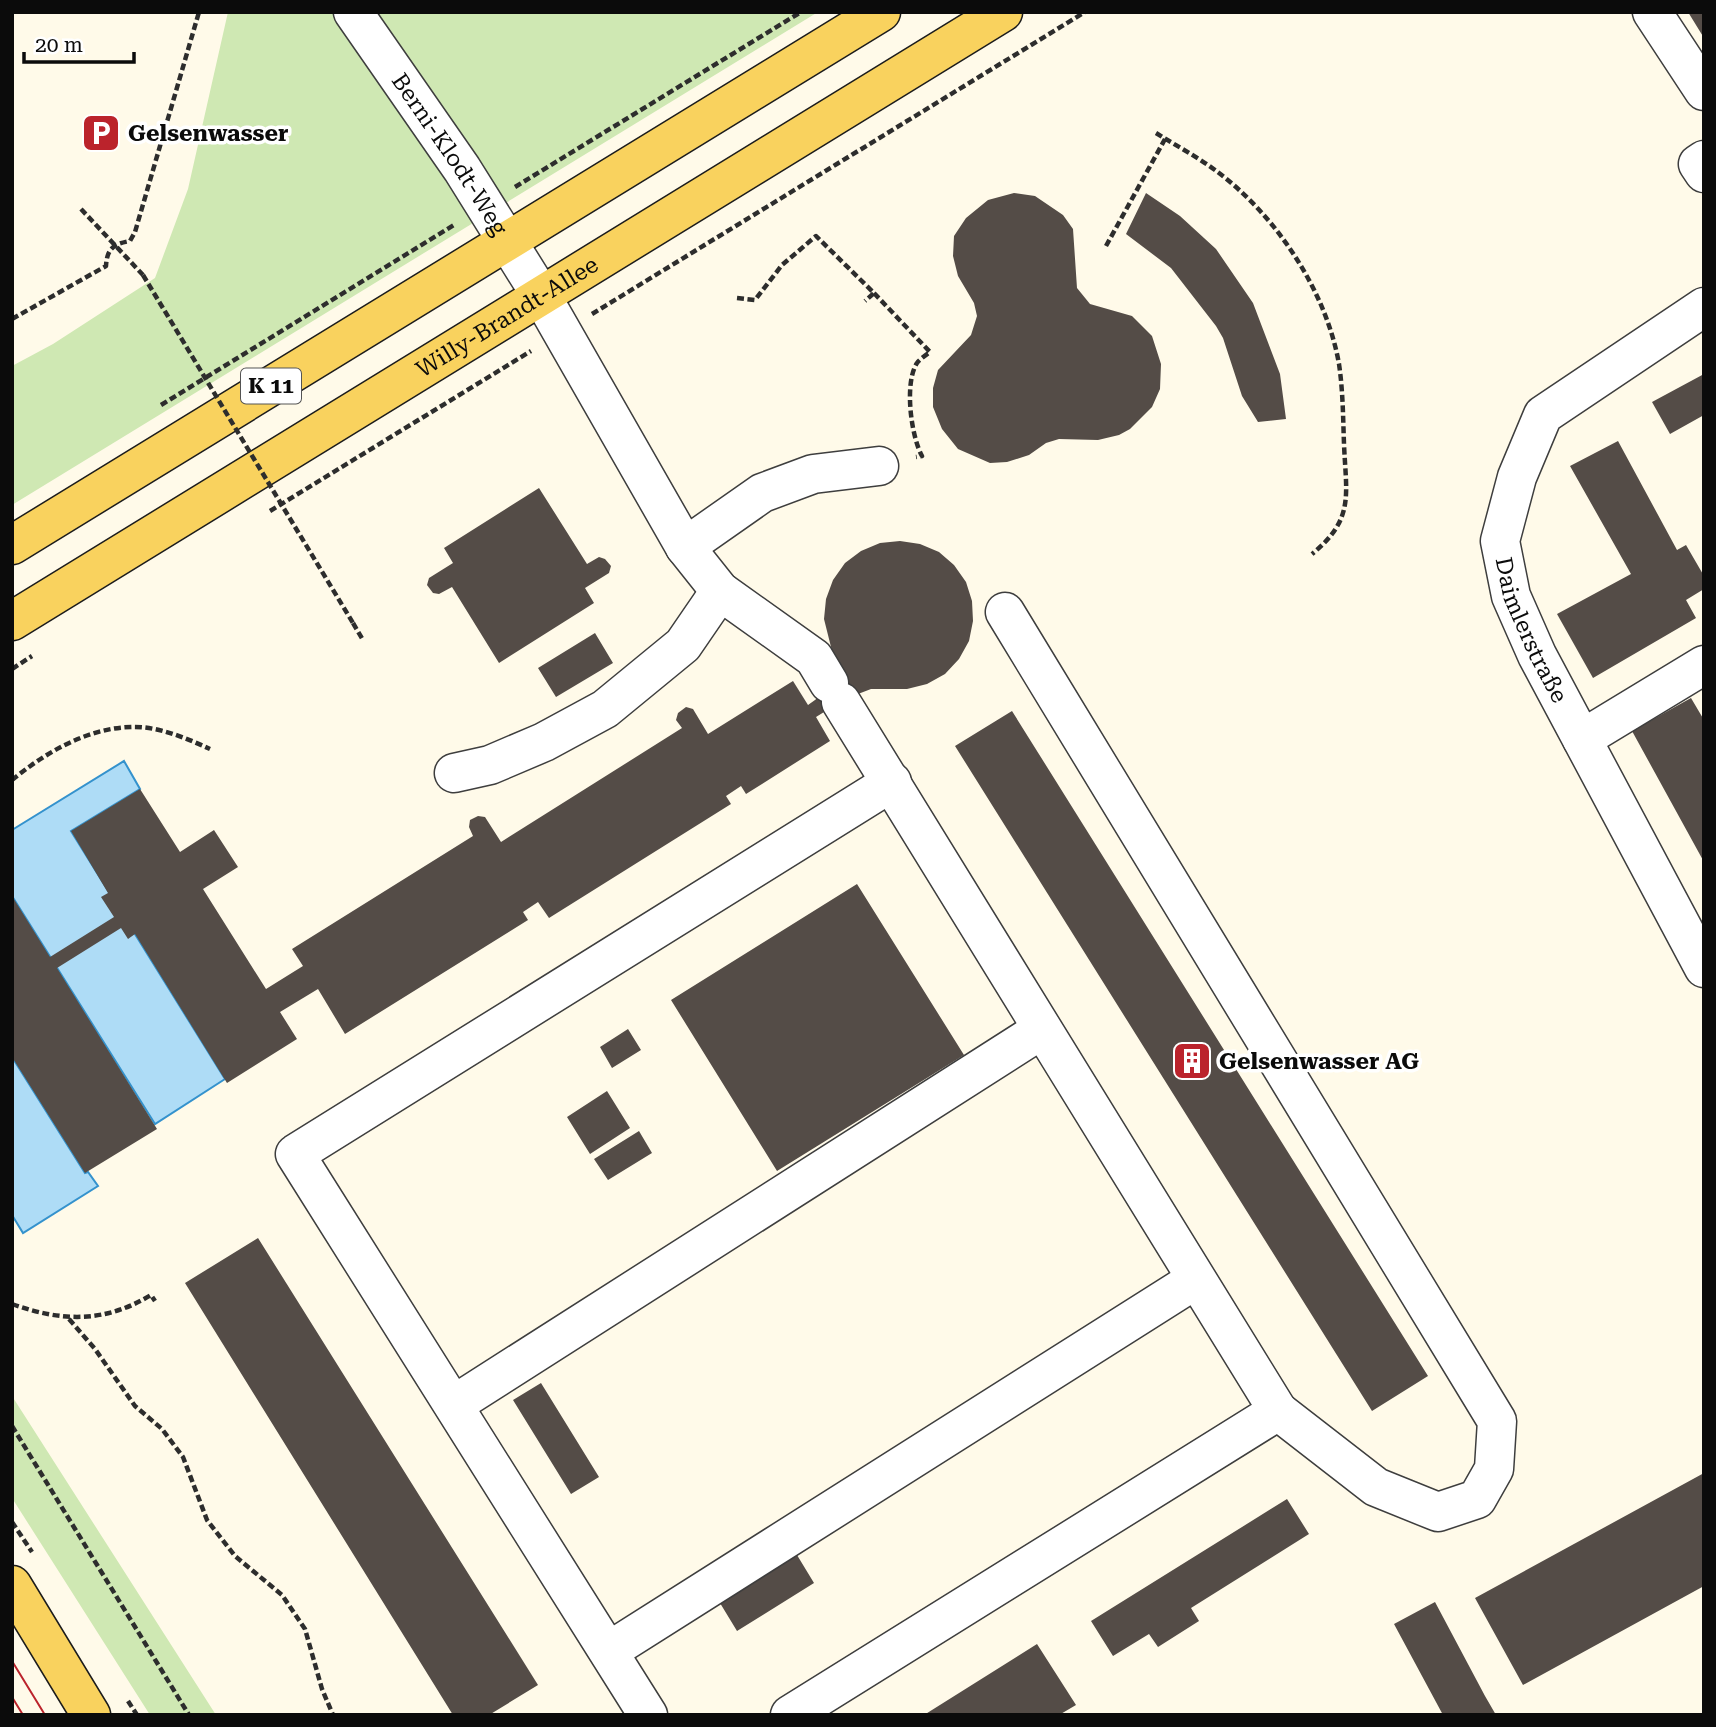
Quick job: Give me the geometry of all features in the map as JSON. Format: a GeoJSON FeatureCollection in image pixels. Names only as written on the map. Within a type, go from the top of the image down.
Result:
{"type":"FeatureCollection","features":[{"type":"Feature","properties":{"kind":"main road","name":"K 11"},"geometry":{"type":"LineString","coordinates":[[12,545],[881,12]]}},
{"type":"Feature","properties":{"kind":"main road","name":"Willy-Brandt-Allee"},"geometry":{"type":"LineString","coordinates":[[12,621],[1003,12]]}},
{"type":"Feature","properties":{"kind":"main road"},"geometry":{"type":"LineString","coordinates":[[12,1585],[91,1715]]}},
{"type":"Feature","properties":{"kind":"street","name":"Berni-Klodt-Weg"},"geometry":{"type":"LineString","coordinates":[[353,12],[485,206],[542,297],[685,547],[720,592],[814,658],[1278,1411],[1376,1487],[1438,1512],[1477,1499],[1494,1469],[1497,1421],[1005,612]]}},
{"type":"Feature","properties":{"kind":"street"},"geometry":{"type":"LineString","coordinates":[[1652,12],[1704,91]]}},
{"type":"Feature","properties":{"kind":"street"},"geometry":{"type":"LineString","coordinates":[[1704,160],[1698,164],[1704,173]]}},
{"type":"Feature","properties":{"kind":"street","name":"Daimlerstraße"},"geometry":{"type":"LineString","coordinates":[[1704,307],[1543,415],[1517,477],[1500,541],[1511,597],[1537,655],[1704,968]]}},
{"type":"Feature","properties":{"kind":"street"},"geometry":{"type":"LineString","coordinates":[[685,547],[762,493],[813,474],[879,466]]}},
{"type":"Feature","properties":{"kind":"street"},"geometry":{"type":"LineString","coordinates":[[454,773],[490,765],[544,743],[605,709],[684,645],[720,592]]}},
{"type":"Feature","properties":{"kind":"street"},"geometry":{"type":"LineString","coordinates":[[1582,739],[1704,665]]}},
{"type":"Feature","properties":{"kind":"street"},"geometry":{"type":"LineString","coordinates":[[648,1715],[455,1404],[295,1154],[892,782]]}},
{"type":"Feature","properties":{"kind":"street"},"geometry":{"type":"LineString","coordinates":[[455,1404],[1041,1030]]}},
{"type":"Feature","properties":{"kind":"street"},"geometry":{"type":"LineString","coordinates":[[610,1651],[1195,1280]]}},
{"type":"Feature","properties":{"kind":"street"},"geometry":{"type":"LineString","coordinates":[[790,1715],[1278,1411]]}},
{"type":"Feature","properties":{"kind":"path"},"geometry":{"type":"LineString","coordinates":[[12,319],[106,266],[107,253],[116,243],[130,241],[135,232],[199,12]]}},
{"type":"Feature","properties":{"kind":"path"},"geometry":{"type":"LineString","coordinates":[[154,410],[801,12]]}},
{"type":"Feature","properties":{"kind":"path"},"geometry":{"type":"LineString","coordinates":[[1156,133],[1216,171],[1261,214],[1289,247],[1322,309],[1339,361],[1343,396],[1346,506],[1333,537],[1312,554]]}},
{"type":"Feature","properties":{"kind":"path"},"geometry":{"type":"LineString","coordinates":[[1106,246],[1165,139]]}},
{"type":"Feature","properties":{"kind":"path"},"geometry":{"type":"LineString","coordinates":[[81,209],[116,243],[143,275],[363,640]]}},
{"type":"Feature","properties":{"kind":"path"},"geometry":{"type":"LineString","coordinates":[[737,298],[754,300],[782,265],[817,236],[930,352],[917,364],[912,382],[911,427],[922,456],[879,466]]}},
{"type":"Feature","properties":{"kind":"path"},"geometry":{"type":"LineString","coordinates":[[865,301],[874,293]]}},
{"type":"Feature","properties":{"kind":"path"},"geometry":{"type":"LineString","coordinates":[[12,780],[35,761],[76,739],[131,727],[178,735],[210,749]]}},
{"type":"Feature","properties":{"kind":"path"},"geometry":{"type":"LineString","coordinates":[[12,1304],[69,1319],[105,1316],[131,1307],[151,1296],[155,1301]]}},
{"type":"Feature","properties":{"kind":"path"},"geometry":{"type":"LineString","coordinates":[[69,1319],[95,1349],[135,1406],[162,1429],[183,1457],[207,1520],[228,1547],[282,1595],[305,1629],[322,1689],[333,1715]]}},
{"type":"Feature","properties":{"kind":"path"},"geometry":{"type":"LineString","coordinates":[[12,1426],[189,1715]]}},
{"type":"Feature","properties":{"kind":"green space"},"geometry":{"type":"Polygon","coordinates":[[[228,12],[818,12],[12,505],[12,366],[53,344],[155,278],[188,189],[228,12]]]}},
{"type":"Feature","properties":{"kind":"green space"},"geometry":{"type":"Polygon","coordinates":[[[12,1396],[216,1715],[150,1715],[12,1498],[12,1396]]]}},
{"type":"Feature","properties":{"kind":"water"},"geometry":{"type":"Polygon","coordinates":[[[124,761],[140,789],[71,831],[225,1079],[155,1124],[12,896],[12,830],[124,761]]]}},
{"type":"Feature","properties":{"kind":"water"},"geometry":{"type":"Polygon","coordinates":[[[12,1057],[85,1173],[88,1172],[98,1186],[23,1233],[12,1215],[12,1057]]]}},
{"type":"Feature","properties":{"kind":"building"},"geometry":{"type":"Polygon","coordinates":[[[1688,12],[1704,12],[1704,38],[1688,12]]]}},
{"type":"Feature","properties":{"kind":"building"},"geometry":{"type":"Polygon","coordinates":[[[1014,193],[1035,196],[1063,215],[1073,229],[1077,288],[1090,304],[1132,316],[1152,336],[1161,364],[1160,389],[1152,407],[1130,429],[1119,435],[1098,440],[1059,439],[1046,443],[1029,455],[1007,462],[990,463],[958,449],[942,429],[933,407],[933,388],[938,370],[971,335],[977,316],[974,303],[958,276],[953,256],[954,236],[966,218],[988,200],[1014,193]]]}},
{"type":"Feature","properties":{"kind":"building"},"geometry":{"type":"Polygon","coordinates":[[[1146,193],[1180,216],[1216,249],[1253,303],[1280,374],[1286,419],[1258,422],[1242,396],[1223,338],[1216,326],[1171,268],[1126,234],[1146,193]]]}},
{"type":"Feature","properties":{"kind":"building"},"geometry":{"type":"Polygon","coordinates":[[[1704,374],[1704,415],[1670,434],[1652,402],[1704,374]]]}},
{"type":"Feature","properties":{"kind":"building"},"geometry":{"type":"Polygon","coordinates":[[[1618,441],[1677,550],[1686,545],[1704,576],[1704,589],[1686,600],[1696,618],[1593,678],[1557,614],[1631,574],[1570,466],[1618,441]]]}},
{"type":"Feature","properties":{"kind":"building"},"geometry":{"type":"Polygon","coordinates":[[[539,488],[587,564],[599,557],[611,566],[609,573],[585,588],[594,603],[499,663],[452,587],[439,594],[433,593],[427,585],[429,578],[453,563],[444,548],[539,488]]]}},
{"type":"Feature","properties":{"kind":"building"},"geometry":{"type":"Polygon","coordinates":[[[900,541],[920,544],[939,552],[954,565],[966,582],[972,601],[973,621],[969,641],[959,659],[945,674],[927,684],[907,689],[871,689],[845,699],[816,717],[830,741],[746,794],[741,786],[726,796],[731,804],[549,918],[538,902],[523,912],[528,920],[345,1034],[318,989],[280,1012],[297,1039],[227,1083],[135,934],[128,939],[121,928],[57,968],[157,1129],[85,1173],[12,1057],[12,896],[50,957],[114,917],[101,897],[108,893],[71,831],[140,789],[180,852],[214,830],[238,867],[203,889],[266,989],[303,966],[292,949],[473,836],[469,827],[470,820],[478,816],[485,817],[501,842],[682,728],[676,720],[678,713],[686,707],[693,709],[708,734],[793,681],[808,705],[825,691],[834,659],[824,619],[826,599],[833,580],[845,563],[861,551],[880,543],[900,541]]]}},
{"type":"Feature","properties":{"kind":"building"},"geometry":{"type":"Polygon","coordinates":[[[595,633],[613,663],[556,697],[538,668],[595,633]]]}},
{"type":"Feature","properties":{"kind":"building"},"geometry":{"type":"Polygon","coordinates":[[[1691,698],[1704,720],[1704,862],[1632,731],[1691,698]]]}},
{"type":"Feature","properties":{"kind":"building","name":"Gelsenwasser AG"},"geometry":{"type":"Polygon","coordinates":[[[1012,711],[1428,1376],[1372,1411],[955,746],[1012,711]]]}},
{"type":"Feature","properties":{"kind":"building"},"geometry":{"type":"Polygon","coordinates":[[[857,884],[964,1055],[777,1171],[671,1000],[857,884]]]}},
{"type":"Feature","properties":{"kind":"building"},"geometry":{"type":"Polygon","coordinates":[[[628,1029],[641,1050],[612,1068],[600,1047],[628,1029]]]}},
{"type":"Feature","properties":{"kind":"building"},"geometry":{"type":"Polygon","coordinates":[[[607,1091],[630,1128],[590,1154],[567,1117],[607,1091]]]}},
{"type":"Feature","properties":{"kind":"building"},"geometry":{"type":"Polygon","coordinates":[[[639,1131],[652,1153],[608,1180],[594,1159],[639,1131]]]}},
{"type":"Feature","properties":{"kind":"building"},"geometry":{"type":"Polygon","coordinates":[[[258,1238],[538,1685],[489,1715],[453,1715],[185,1283],[258,1238]]]}},
{"type":"Feature","properties":{"kind":"building"},"geometry":{"type":"Polygon","coordinates":[[[541,1383],[599,1477],[571,1494],[513,1400],[541,1383]]]}},
{"type":"Feature","properties":{"kind":"building"},"geometry":{"type":"Polygon","coordinates":[[[1704,1473],[1704,1586],[1523,1685],[1475,1598],[1704,1473]]]}},
{"type":"Feature","properties":{"kind":"building"},"geometry":{"type":"Polygon","coordinates":[[[1287,1499],[1309,1534],[1191,1608],[1199,1621],[1158,1647],[1149,1634],[1113,1656],[1091,1621],[1287,1499]]]}},
{"type":"Feature","properties":{"kind":"building"},"geometry":{"type":"Polygon","coordinates":[[[797,1555],[814,1583],[737,1631],[720,1603],[797,1555]]]}},
{"type":"Feature","properties":{"kind":"building"},"geometry":{"type":"Polygon","coordinates":[[[1435,1602],[1496,1715],[1443,1715],[1394,1624],[1435,1602]]]}},
{"type":"Feature","properties":{"kind":"building"},"geometry":{"type":"Polygon","coordinates":[[[1037,1644],[1076,1705],[1059,1715],[924,1715],[1037,1644]]]}},
{"type":"Feature","properties":{"kind":"tram line"},"geometry":{"type":"LineString","coordinates":[[12,1661],[45,1715]]}},
{"type":"Feature","properties":{"kind":"tram line"},"geometry":{"type":"LineString","coordinates":[[12,1697],[23,1715]]}},
{"type":"Feature","properties":{"kind":"place","name":"Gelsenwasser"},"geometry":{"type":"Point","coordinates":[101,133]}},
{"type":"Feature","properties":{"kind":"place","name":"Gelsenwasser AG"},"geometry":{"type":"Point","coordinates":[1192,1061]}}]}
